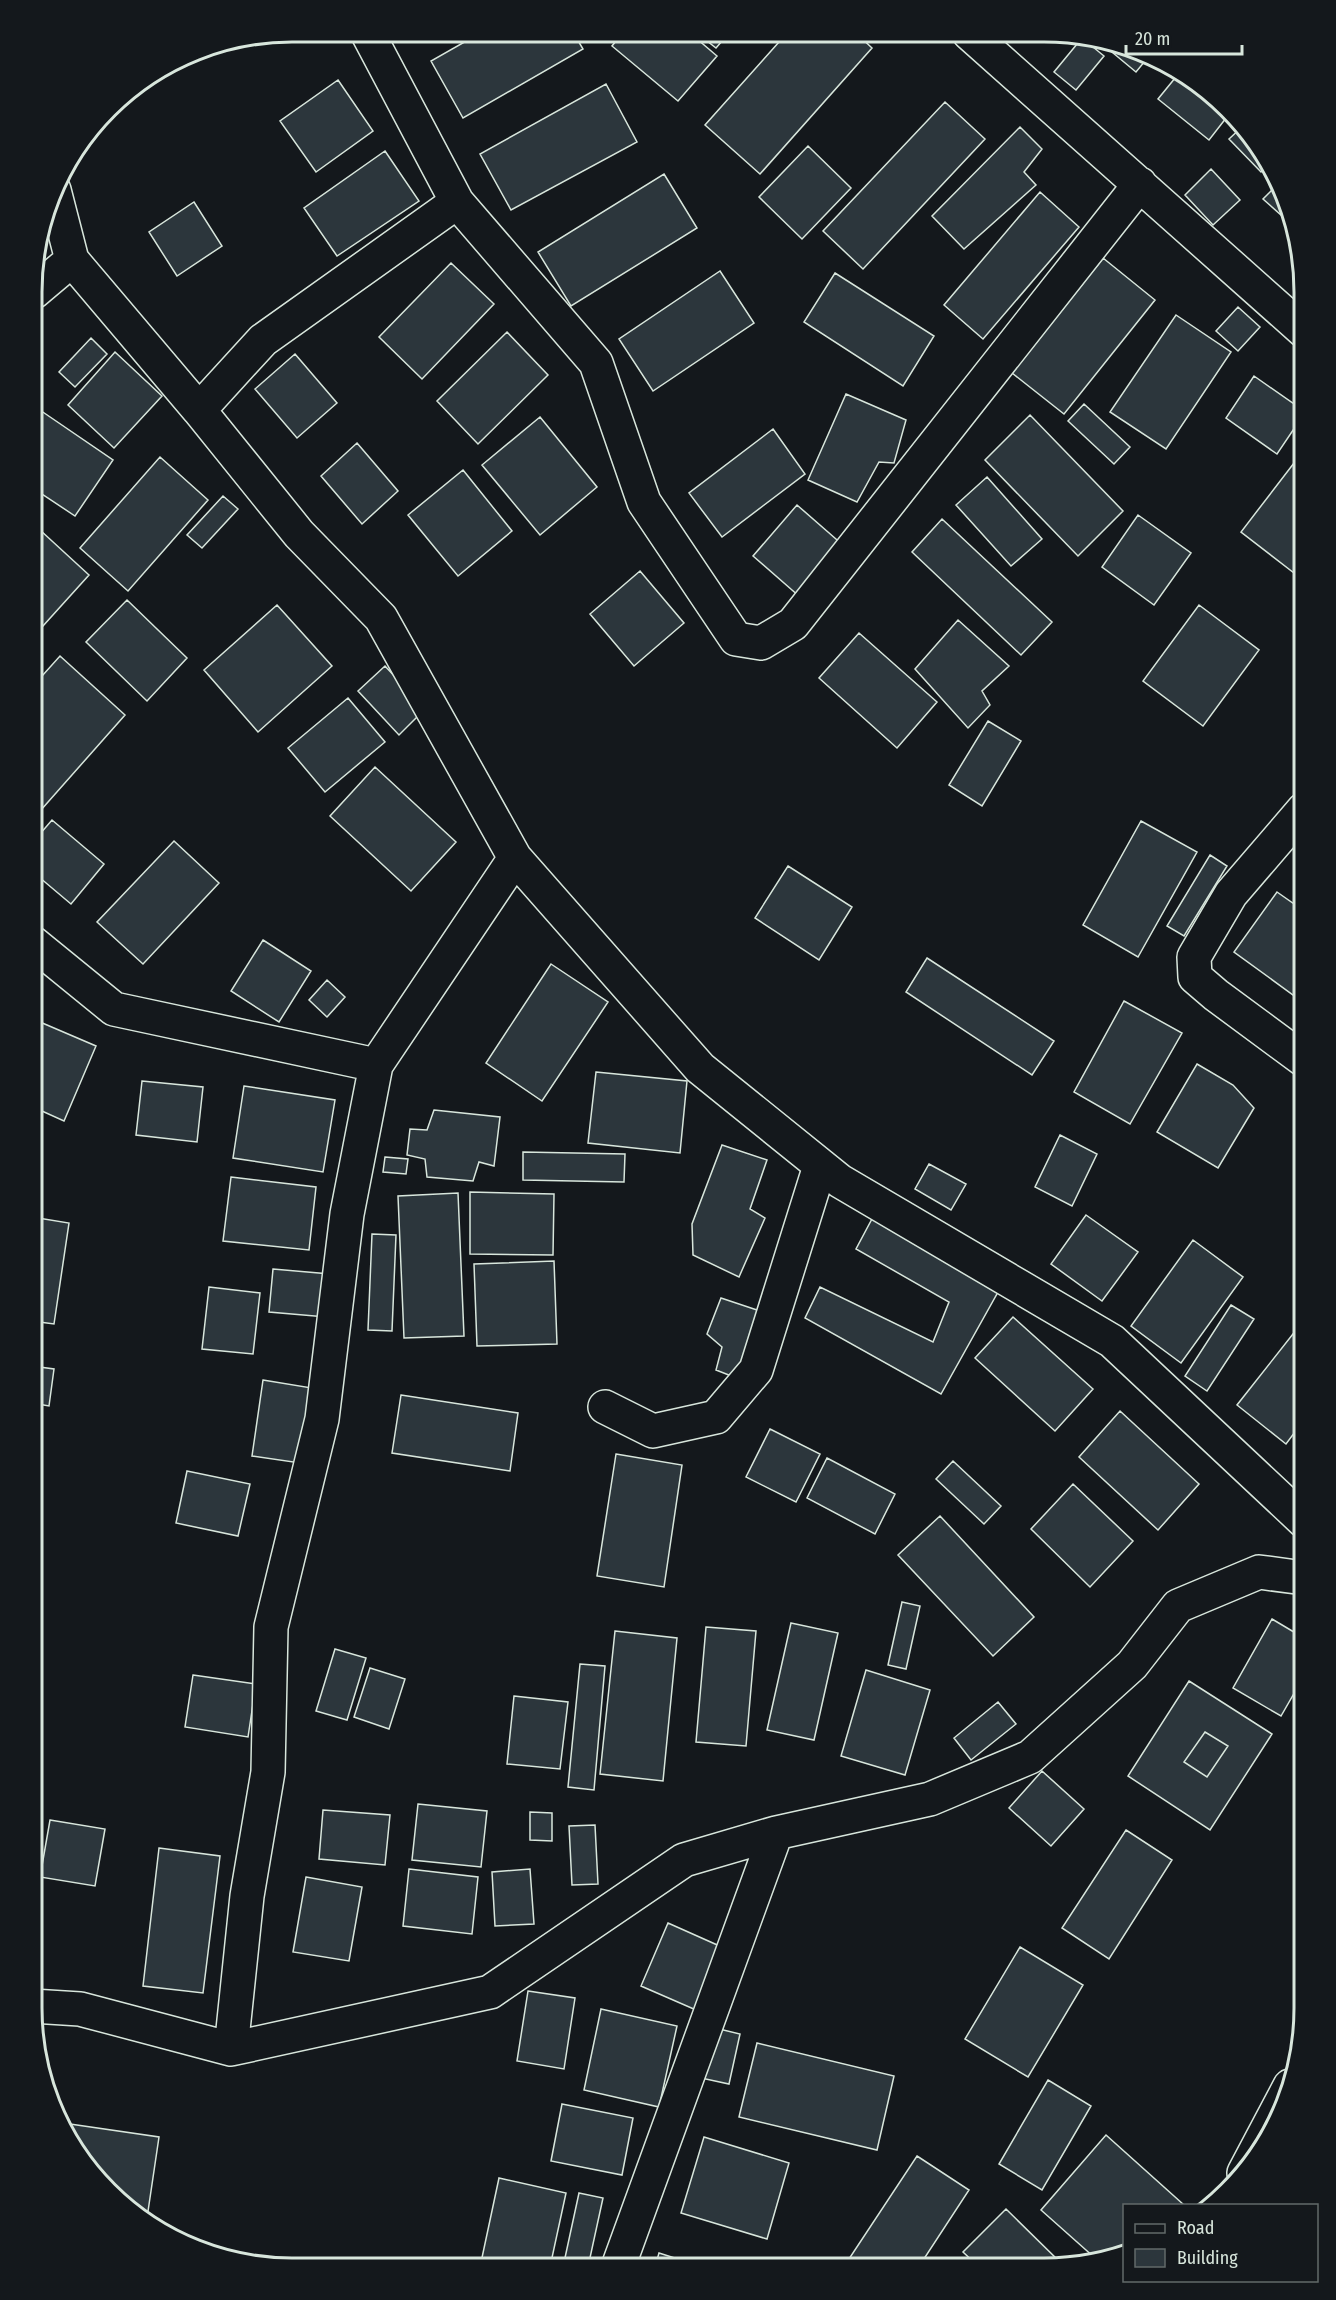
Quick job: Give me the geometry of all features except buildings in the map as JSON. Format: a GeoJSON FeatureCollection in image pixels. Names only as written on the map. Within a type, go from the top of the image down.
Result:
{"type":"FeatureCollection","features":[{"type":"Feature","properties":{"kind":"street"},"geometry":{"type":"LineString","coordinates":[[372,42],[457,202],[596,363],[644,502],[736,639],[761,643],[793,624],[1140,183]]}},
{"type":"Feature","properties":{"kind":"street"},"geometry":{"type":"LineString","coordinates":[[979,42],[1294,321]]}},
{"type":"Feature","properties":{"kind":"street"},"geometry":{"type":"LineString","coordinates":[[199,410],[263,340],[457,202]]}},
{"type":"Feature","properties":{"kind":"street"},"geometry":{"type":"LineString","coordinates":[[58,205],[72,260],[199,410],[298,534],[381,618],[515,858],[700,1068],[840,1181],[1112,1341],[1294,1512]]}},
{"type":"Feature","properties":{"kind":"street"},"geometry":{"type":"LineString","coordinates":[[42,285],[72,260]]}},
{"type":"Feature","properties":{"kind":"street"},"geometry":{"type":"LineString","coordinates":[[1294,821],[1231,894],[1194,957],[1196,976],[1202,983],[1294,1053]]}},
{"type":"Feature","properties":{"kind":"street"},"geometry":{"type":"LineString","coordinates":[[231,2049],[246,1896],[268,1772],[271,1627],[322,1419],[347,1214],[376,1065],[515,858]]}},
{"type":"Feature","properties":{"kind":"street"},"geometry":{"type":"LineString","coordinates":[[42,950],[114,1009],[376,1065]]}},
{"type":"Feature","properties":{"kind":"street"},"geometry":{"type":"LineString","coordinates":[[605,1407],[653,1431],[716,1417],[756,1370],[820,1166]]}},
{"type":"Feature","properties":{"kind":"street"},"geometry":{"type":"LineString","coordinates":[[42,2007],[80,2009],[231,2049],[490,1992],[684,1860],[776,1833],[930,1799],[1030,1757],[1132,1665],[1178,1606],[1259,1572],[1294,1577]]}},
{"type":"Feature","properties":{"kind":"street"},"geometry":{"type":"LineString","coordinates":[[621,2258],[776,1833]]}}]}
